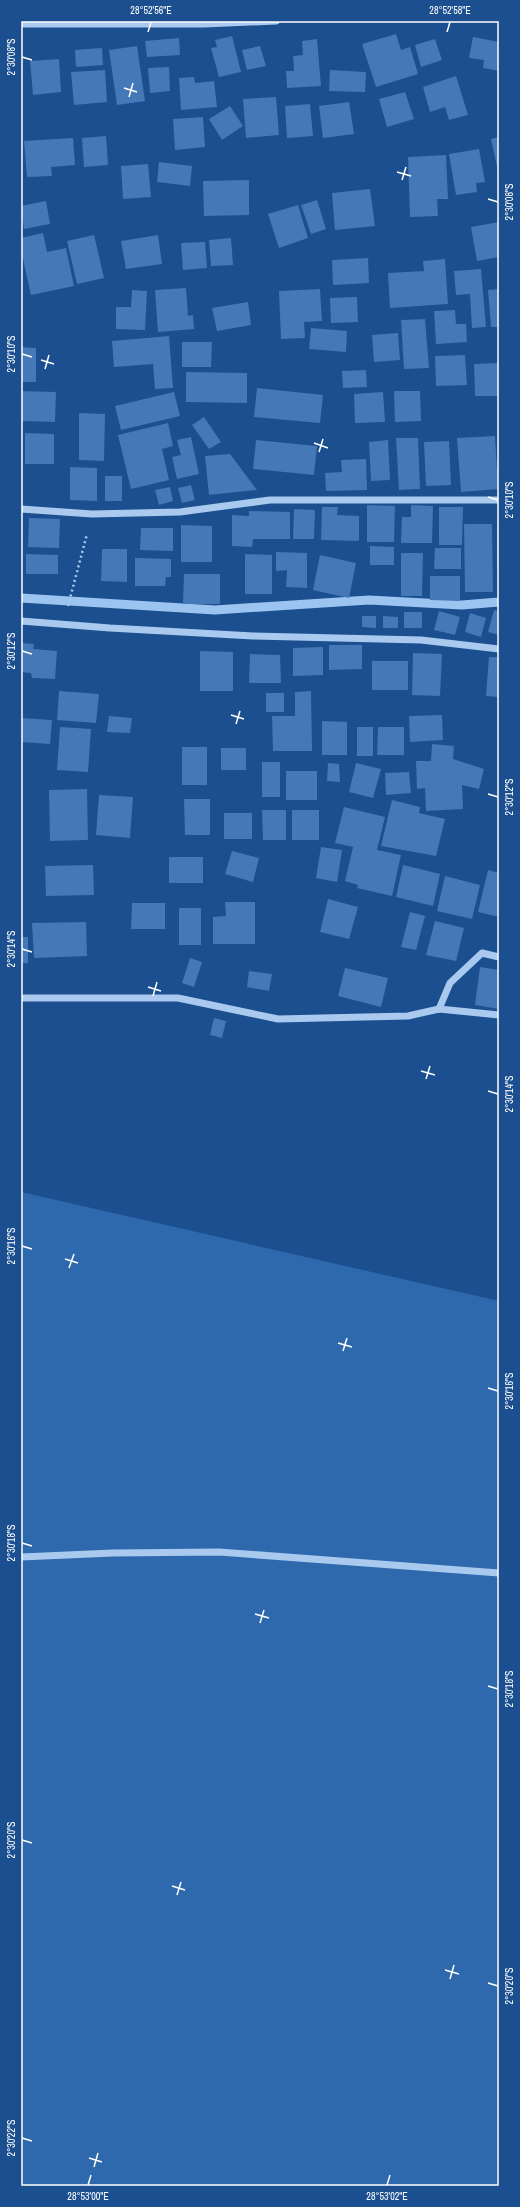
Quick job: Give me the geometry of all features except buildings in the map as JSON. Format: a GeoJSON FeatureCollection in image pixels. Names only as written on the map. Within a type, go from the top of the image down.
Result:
{"type":"FeatureCollection","features":[{"type":"Feature","properties":{"kind":"street"},"geometry":{"type":"LineString","coordinates":[[21,24],[188,24],[276,21]]}},
{"type":"Feature","properties":{"kind":"street"},"geometry":{"type":"LineString","coordinates":[[21,509],[92,514],[180,512],[270,500],[499,500]]}},
{"type":"Feature","properties":{"kind":"street"},"geometry":{"type":"LineString","coordinates":[[21,621],[253,636],[421,640],[499,649]]}},
{"type":"Feature","properties":{"kind":"street"},"geometry":{"type":"LineString","coordinates":[[439,1009],[450,983],[482,953],[499,957]]}},
{"type":"Feature","properties":{"kind":"street"},"geometry":{"type":"LineString","coordinates":[[21,998],[178,998],[278,1019],[408,1016],[439,1009],[499,1015]]}},
{"type":"Feature","properties":{"kind":"street"},"geometry":{"type":"LineString","coordinates":[[21,1557],[113,1553],[219,1552],[499,1574]]}},
{"type":"Feature","properties":{"kind":"path"},"geometry":{"type":"LineString","coordinates":[[63,624],[92,514]]}},
{"type":"Feature","properties":{"kind":"shaded area"},"geometry":{"type":"Polygon","coordinates":[[[21,1192],[499,1301],[499,2186],[21,2186],[21,1192]]]}},
{"type":"Feature","properties":{"kind":"waterway"},"geometry":{"type":"LineString","coordinates":[[21,598],[215,610],[369,600],[462,605],[499,602]]}}]}
